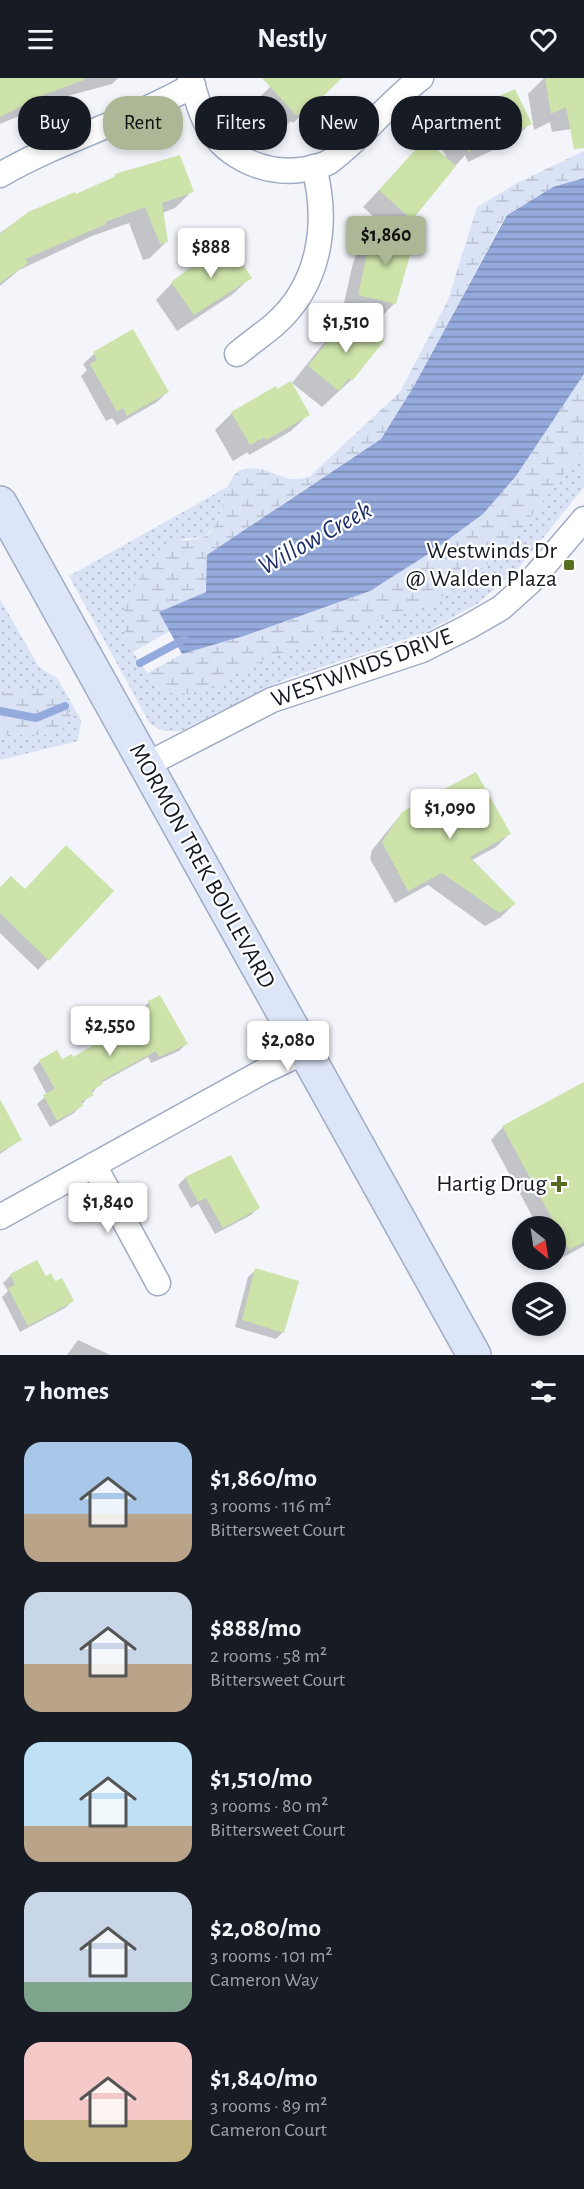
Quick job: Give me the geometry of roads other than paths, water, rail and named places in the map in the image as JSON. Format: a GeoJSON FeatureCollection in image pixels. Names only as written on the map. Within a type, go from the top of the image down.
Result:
{"type":"FeatureCollection","features":[{"type":"Feature","properties":{"kind":"main road","name":"MORMON TREK BOULEVARD"},"geometry":{"type":"LineString","coordinates":[[0,503],[474,1355]]}},
{"type":"Feature","properties":{"kind":"street"},"geometry":{"type":"LineString","coordinates":[[0,174],[53,147],[167,100],[191,82],[207,125],[226,148],[246,161],[269,170],[294,171],[314,167],[328,163],[405,90],[421,78]]}},
{"type":"Feature","properties":{"kind":"street"},"geometry":{"type":"LineString","coordinates":[[237,354],[275,324],[300,294],[314,264],[323,228],[321,194],[314,167]]}},
{"type":"Feature","properties":{"kind":"street","name":"WESTWINDS DRIVE"},"geometry":{"type":"LineString","coordinates":[[146,765],[183,747],[200,735],[272,700],[422,650],[468,627],[501,608],[531,580],[584,519]]}},
{"type":"Feature","properties":{"kind":"street"},"geometry":{"type":"LineString","coordinates":[[0,1217],[264,1071],[306,1051]]}},
{"type":"Feature","properties":{"kind":"street"},"geometry":{"type":"LineString","coordinates":[[94,1165],[158,1283]]}},
{"type":"Feature","properties":{"kind":"water"},"geometry":{"type":"Polygon","coordinates":[[[584,178],[584,374],[516,476],[483,514],[430,553],[370,591],[247,635],[182,654],[159,612],[206,592],[207,555],[381,439],[414,386],[507,215],[553,187],[584,178]]]}},
{"type":"Feature","properties":{"kind":"waterway","name":"Willow Creek"},"geometry":{"type":"LineString","coordinates":[[140,663],[185,639]]}},
{"type":"Feature","properties":{"kind":"waterway","name":"Willow Creek"},"geometry":{"type":"LineString","coordinates":[[0,711],[36,718],[65,706]]}},
{"type":"Feature","properties":{"kind":"place","name":"Westwinds Dr @ Walden Plaza"},"geometry":{"type":"Point","coordinates":[569,565]}},
{"type":"Feature","properties":{"kind":"place","name":"Hartig Drug"},"geometry":{"type":"Point","coordinates":[559,1184]}}]}
